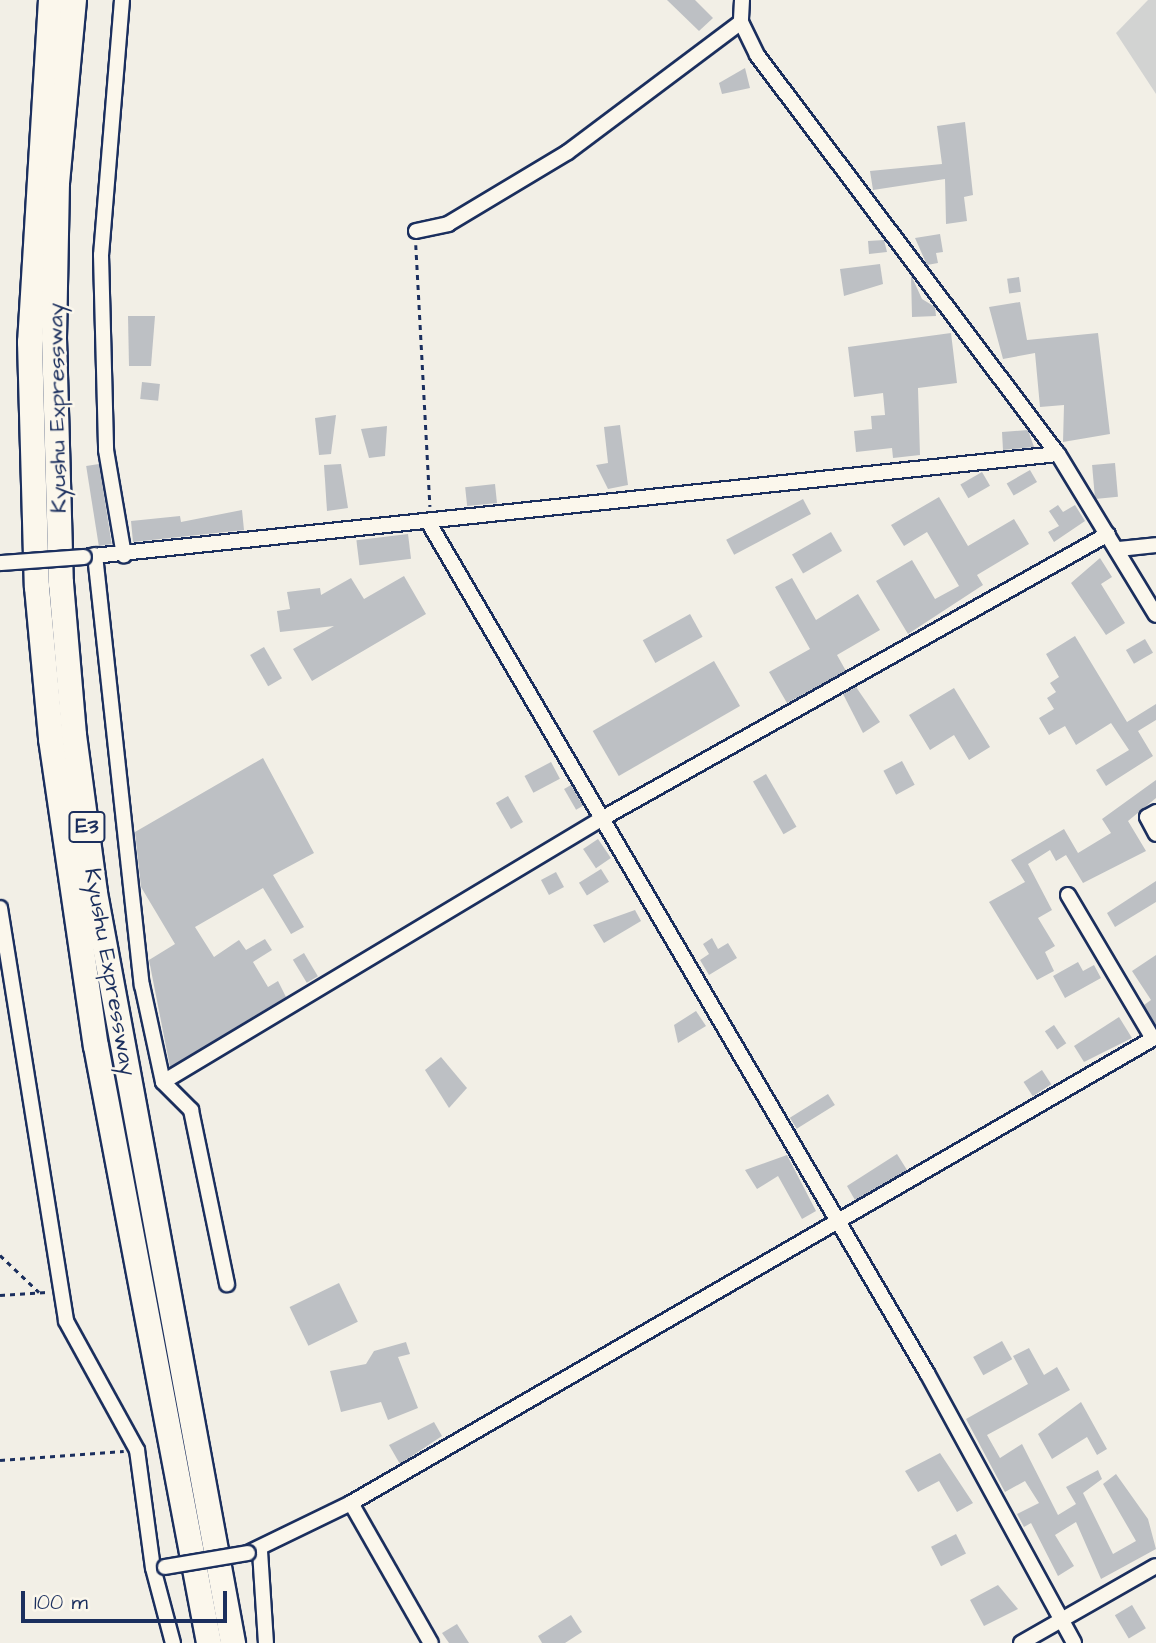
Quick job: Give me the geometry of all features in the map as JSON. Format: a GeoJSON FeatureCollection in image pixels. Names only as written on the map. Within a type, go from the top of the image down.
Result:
{"type":"FeatureCollection","features":[{"type":"Feature","properties":{"kind":"highway","name":"Kyushu Expressway"},"geometry":{"type":"LineString","coordinates":[[51,0],[30,342],[37,587],[51,739],[96,1046],[209,1643]]}},
{"type":"Feature","properties":{"kind":"highway","name":"Kyushu Expressway"},"geometry":{"type":"LineString","coordinates":[[74,0],[57,182],[54,338],[61,583],[74,735],[98,906],[233,1643]]}},
{"type":"Feature","properties":{"kind":"street"},"geometry":{"type":"LineString","coordinates":[[122,0],[101,255],[106,450],[124,555]]}},
{"type":"Feature","properties":{"kind":"street"},"geometry":{"type":"LineString","coordinates":[[742,0],[741,22],[821,144],[1059,454],[1119,549],[1156,615]]}},
{"type":"Feature","properties":{"kind":"street"},"geometry":{"type":"LineString","coordinates":[[416,231],[448,224],[568,152],[741,22]]}},
{"type":"Feature","properties":{"kind":"street"},"geometry":{"type":"LineString","coordinates":[[0,563],[124,555],[430,525],[1059,454]]}},
{"type":"Feature","properties":{"kind":"street"},"geometry":{"type":"LineString","coordinates":[[430,525],[840,1224],[1074,1643]]}},
{"type":"Feature","properties":{"kind":"street"},"geometry":{"type":"LineString","coordinates":[[163,1082],[603,818],[1108,534]]}},
{"type":"Feature","properties":{"kind":"street"},"geometry":{"type":"LineString","coordinates":[[1119,549],[1156,544]]}},
{"type":"Feature","properties":{"kind":"street"},"geometry":{"type":"LineString","coordinates":[[89,556],[141,972],[163,1082],[191,1110],[227,1284]]}},
{"type":"Feature","properties":{"kind":"street"},"geometry":{"type":"LineString","coordinates":[[1156,812],[1147,817],[1156,834]]}},
{"type":"Feature","properties":{"kind":"street"},"geometry":{"type":"LineString","coordinates":[[159,1568],[254,1552],[351,1503],[840,1224],[1154,1038],[1068,895]]}},
{"type":"Feature","properties":{"kind":"street"},"geometry":{"type":"LineString","coordinates":[[0,908],[66,1321],[137,1450],[173,1643]]}},
{"type":"Feature","properties":{"kind":"street"},"geometry":{"type":"LineString","coordinates":[[351,1503],[431,1643]]}},
{"type":"Feature","properties":{"kind":"street"},"geometry":{"type":"LineString","coordinates":[[254,1552],[266,1643]]}},
{"type":"Feature","properties":{"kind":"street"},"geometry":{"type":"LineString","coordinates":[[1021,1643],[1156,1566]]}},
{"type":"Feature","properties":{"kind":"path"},"geometry":{"type":"LineString","coordinates":[[416,231],[430,525]]}},
{"type":"Feature","properties":{"kind":"path"},"geometry":{"type":"LineString","coordinates":[[0,1255],[39,1292],[0,1295]]}},
{"type":"Feature","properties":{"kind":"path"},"geometry":{"type":"LineString","coordinates":[[0,1460],[137,1450]]}},
{"type":"Feature","properties":{"kind":"shaded area"},"geometry":{"type":"Polygon","coordinates":[[[1148,0],[1156,0],[1156,94],[1116,33],[1148,0]]]}},
{"type":"Feature","properties":{"kind":"building"},"geometry":{"type":"Polygon","coordinates":[[[667,0],[695,0],[713,18],[699,31],[667,0]]]}},
{"type":"Feature","properties":{"kind":"building"},"geometry":{"type":"Polygon","coordinates":[[[745,68],[750,88],[722,94],[719,83],[745,68]]]}},
{"type":"Feature","properties":{"kind":"building"},"geometry":{"type":"Polygon","coordinates":[[[965,122],[973,195],[964,197],[967,221],[946,224],[945,179],[873,190],[870,171],[942,164],[937,126],[965,122]]]}},
{"type":"Feature","properties":{"kind":"building"},"geometry":{"type":"Polygon","coordinates":[[[940,234],[943,252],[936,253],[938,263],[927,265],[915,238],[940,234]]]}},
{"type":"Feature","properties":{"kind":"building"},"geometry":{"type":"Polygon","coordinates":[[[884,240],[887,252],[869,254],[868,241],[884,240]]]}},
{"type":"Feature","properties":{"kind":"building"},"geometry":{"type":"Polygon","coordinates":[[[880,264],[883,284],[844,296],[840,269],[880,264]]]}},
{"type":"Feature","properties":{"kind":"building"},"geometry":{"type":"Polygon","coordinates":[[[911,275],[922,299],[935,307],[936,316],[912,317],[911,275]]]}},
{"type":"Feature","properties":{"kind":"building"},"geometry":{"type":"Polygon","coordinates":[[[1019,277],[1021,292],[1009,294],[1007,279],[1019,277]]]}},
{"type":"Feature","properties":{"kind":"building"},"geometry":{"type":"Polygon","coordinates":[[[1020,302],[1027,340],[1098,333],[1110,434],[1063,442],[1064,405],[1040,407],[1035,353],[1003,359],[989,307],[1020,302]]]}},
{"type":"Feature","properties":{"kind":"building"},"geometry":{"type":"Polygon","coordinates":[[[128,316],[155,316],[151,366],[129,366],[128,316]]]}},
{"type":"Feature","properties":{"kind":"building"},"geometry":{"type":"Polygon","coordinates":[[[951,333],[957,383],[918,388],[920,455],[893,458],[892,448],[856,452],[854,431],[872,429],[871,416],[885,415],[883,393],[854,397],[848,347],[951,333]]]}},
{"type":"Feature","properties":{"kind":"building"},"geometry":{"type":"Polygon","coordinates":[[[142,382],[160,384],[158,401],[140,399],[142,382]]]}},
{"type":"Feature","properties":{"kind":"building"},"geometry":{"type":"Polygon","coordinates":[[[336,415],[331,454],[319,455],[315,418],[336,415]]]}},
{"type":"Feature","properties":{"kind":"building"},"geometry":{"type":"Polygon","coordinates":[[[620,425],[628,485],[608,489],[596,465],[608,463],[604,427],[620,425]]]}},
{"type":"Feature","properties":{"kind":"building"},"geometry":{"type":"Polygon","coordinates":[[[387,426],[385,456],[369,458],[361,429],[387,426]]]}},
{"type":"Feature","properties":{"kind":"building"},"geometry":{"type":"Polygon","coordinates":[[[1028,430],[1034,447],[1003,450],[1002,432],[1028,430]]]}},
{"type":"Feature","properties":{"kind":"building"},"geometry":{"type":"Polygon","coordinates":[[[1115,463],[1118,497],[1095,499],[1092,465],[1115,463]]]}},
{"type":"Feature","properties":{"kind":"building"},"geometry":{"type":"Polygon","coordinates":[[[99,464],[112,544],[99,546],[86,466],[99,464]]]}},
{"type":"Feature","properties":{"kind":"building"},"geometry":{"type":"Polygon","coordinates":[[[341,464],[348,508],[327,511],[324,465],[341,464]]]}},
{"type":"Feature","properties":{"kind":"building"},"geometry":{"type":"Polygon","coordinates":[[[1030,470],[1037,482],[1014,496],[1007,484],[1030,470]]]}},
{"type":"Feature","properties":{"kind":"building"},"geometry":{"type":"Polygon","coordinates":[[[982,472],[990,486],[968,498],[960,484],[982,472]]]}},
{"type":"Feature","properties":{"kind":"building"},"geometry":{"type":"Polygon","coordinates":[[[495,484],[497,503],[467,506],[465,487],[495,484]]]}},
{"type":"Feature","properties":{"kind":"building"},"geometry":{"type":"Polygon","coordinates":[[[939,497],[968,546],[1014,519],[1029,544],[977,575],[983,585],[908,634],[876,581],[912,560],[935,599],[959,586],[927,532],[904,546],[891,525],[939,497]]]}},
{"type":"Feature","properties":{"kind":"building"},"geometry":{"type":"Polygon","coordinates":[[[803,499],[811,514],[734,555],[726,540],[803,499]]]}},
{"type":"Feature","properties":{"kind":"building"},"geometry":{"type":"Polygon","coordinates":[[[1058,505],[1063,512],[1075,505],[1085,521],[1054,542],[1048,532],[1059,526],[1049,511],[1058,505]]]}},
{"type":"Feature","properties":{"kind":"building"},"geometry":{"type":"Polygon","coordinates":[[[242,510],[244,530],[133,542],[131,521],[180,516],[181,522],[242,510]]]}},
{"type":"Feature","properties":{"kind":"building"},"geometry":{"type":"Polygon","coordinates":[[[831,532],[842,551],[803,574],[792,554],[831,532]]]}},
{"type":"Feature","properties":{"kind":"building"},"geometry":{"type":"Polygon","coordinates":[[[408,534],[411,559],[359,565],[356,540],[408,534]]]}},
{"type":"Feature","properties":{"kind":"building"},"geometry":{"type":"Polygon","coordinates":[[[1100,558],[1112,577],[1101,584],[1125,623],[1106,635],[1071,583],[1100,558]]]}},
{"type":"Feature","properties":{"kind":"building"},"geometry":{"type":"Polygon","coordinates":[[[404,576],[426,614],[312,681],[293,649],[334,626],[280,632],[277,611],[290,609],[287,592],[320,588],[321,595],[351,578],[364,599],[404,576]]]}},
{"type":"Feature","properties":{"kind":"building"},"geometry":{"type":"Polygon","coordinates":[[[792,578],[816,620],[858,594],[880,630],[837,655],[846,671],[787,703],[769,672],[810,649],[775,587],[792,578]]]}},
{"type":"Feature","properties":{"kind":"building"},"geometry":{"type":"Polygon","coordinates":[[[690,614],[703,637],[655,663],[643,640],[690,614]]]}},
{"type":"Feature","properties":{"kind":"building"},"geometry":{"type":"Polygon","coordinates":[[[1075,636],[1127,722],[1156,704],[1156,720],[1138,731],[1153,756],[1106,786],[1096,770],[1129,750],[1111,723],[1076,745],[1065,726],[1049,735],[1039,718],[1054,709],[1047,698],[1056,692],[1050,683],[1059,677],[1046,654],[1075,636]]]}},
{"type":"Feature","properties":{"kind":"building"},"geometry":{"type":"Polygon","coordinates":[[[1145,639],[1153,653],[1134,664],[1126,650],[1145,639]]]}},
{"type":"Feature","properties":{"kind":"building"},"geometry":{"type":"Polygon","coordinates":[[[264,647],[282,678],[268,686],[250,655],[264,647]]]}},
{"type":"Feature","properties":{"kind":"building"},"geometry":{"type":"Polygon","coordinates":[[[714,661],[740,706],[619,776],[593,731],[714,661]]]}},
{"type":"Feature","properties":{"kind":"building"},"geometry":{"type":"Polygon","coordinates":[[[856,687],[880,722],[863,733],[843,694],[856,687]]]}},
{"type":"Feature","properties":{"kind":"building"},"geometry":{"type":"Polygon","coordinates":[[[954,688],[990,747],[969,760],[954,735],[930,750],[909,715],[954,688]]]}},
{"type":"Feature","properties":{"kind":"building"},"geometry":{"type":"Polygon","coordinates":[[[263,758],[314,853],[273,875],[304,927],[291,934],[263,888],[195,927],[214,957],[239,940],[246,950],[265,939],[272,950],[253,962],[268,987],[278,981],[286,997],[170,1067],[149,960],[175,944],[141,887],[135,832],[263,758]]]}},
{"type":"Feature","properties":{"kind":"building"},"geometry":{"type":"Polygon","coordinates":[[[902,761],[915,785],[896,795],[883,771],[902,761]]]}},
{"type":"Feature","properties":{"kind":"building"},"geometry":{"type":"Polygon","coordinates":[[[551,762],[560,779],[533,793],[525,776],[551,762]]]}},
{"type":"Feature","properties":{"kind":"building"},"geometry":{"type":"Polygon","coordinates":[[[766,774],[797,827],[784,834],[753,782],[766,774]]]}},
{"type":"Feature","properties":{"kind":"building"},"geometry":{"type":"Polygon","coordinates":[[[1156,780],[1156,798],[1128,821],[1146,851],[1083,883],[1066,855],[1056,861],[1050,850],[1028,864],[1052,910],[1038,918],[1055,946],[1045,952],[1054,971],[1037,980],[989,902],[1025,882],[1011,860],[1064,829],[1078,853],[1111,833],[1102,819],[1156,780]]]}},
{"type":"Feature","properties":{"kind":"building"},"geometry":{"type":"Polygon","coordinates":[[[571,785],[583,806],[576,810],[564,789],[571,785]]]}},
{"type":"Feature","properties":{"kind":"building"},"geometry":{"type":"Polygon","coordinates":[[[508,796],[523,822],[511,829],[496,803],[508,796]]]}},
{"type":"Feature","properties":{"kind":"building"},"geometry":{"type":"Polygon","coordinates":[[[598,839],[611,858],[596,868],[583,849],[598,839]]]}},
{"type":"Feature","properties":{"kind":"building"},"geometry":{"type":"Polygon","coordinates":[[[601,869],[609,882],[587,895],[579,883],[601,869]]]}},
{"type":"Feature","properties":{"kind":"building"},"geometry":{"type":"Polygon","coordinates":[[[556,872],[564,887],[549,895],[541,880],[556,872]]]}},
{"type":"Feature","properties":{"kind":"building"},"geometry":{"type":"Polygon","coordinates":[[[1156,881],[1156,902],[1115,927],[1107,913],[1156,881]]]}},
{"type":"Feature","properties":{"kind":"building"},"geometry":{"type":"Polygon","coordinates":[[[635,910],[641,921],[604,943],[593,925],[635,910]]]}},
{"type":"Feature","properties":{"kind":"building"},"geometry":{"type":"Polygon","coordinates":[[[712,938],[718,949],[728,943],[737,958],[709,975],[700,960],[709,954],[703,944],[712,938]]]}},
{"type":"Feature","properties":{"kind":"building"},"geometry":{"type":"Polygon","coordinates":[[[304,953],[318,976],[307,983],[293,960],[304,953]]]}},
{"type":"Feature","properties":{"kind":"building"},"geometry":{"type":"Polygon","coordinates":[[[1156,955],[1156,1025],[1144,1005],[1151,1000],[1132,971],[1156,955]]]}},
{"type":"Feature","properties":{"kind":"building"},"geometry":{"type":"Polygon","coordinates":[[[1078,962],[1083,971],[1094,965],[1101,978],[1065,998],[1053,976],[1078,962]]]}},
{"type":"Feature","properties":{"kind":"building"},"geometry":{"type":"Polygon","coordinates":[[[696,1011],[706,1026],[678,1043],[674,1025],[696,1011]]]}},
{"type":"Feature","properties":{"kind":"building"},"geometry":{"type":"Polygon","coordinates":[[[1119,1017],[1132,1038],[1084,1062],[1074,1046],[1119,1017]]]}},
{"type":"Feature","properties":{"kind":"building"},"geometry":{"type":"Polygon","coordinates":[[[1054,1025],[1066,1043],[1057,1049],[1045,1031],[1054,1025]]]}},
{"type":"Feature","properties":{"kind":"building"},"geometry":{"type":"Polygon","coordinates":[[[441,1057],[467,1088],[449,1108],[425,1070],[441,1057]]]}},
{"type":"Feature","properties":{"kind":"building"},"geometry":{"type":"Polygon","coordinates":[[[1042,1070],[1051,1084],[1033,1096],[1024,1082],[1042,1070]]]}},
{"type":"Feature","properties":{"kind":"building"},"geometry":{"type":"Polygon","coordinates":[[[828,1094],[835,1105],[797,1129],[790,1118],[828,1094]]]}},
{"type":"Feature","properties":{"kind":"building"},"geometry":{"type":"Polygon","coordinates":[[[897,1154],[907,1170],[855,1200],[847,1186],[897,1154]]]}},
{"type":"Feature","properties":{"kind":"building"},"geometry":{"type":"Polygon","coordinates":[[[787,1155],[816,1211],[802,1219],[778,1176],[757,1189],[745,1170],[787,1155]]]}},
{"type":"Feature","properties":{"kind":"building"},"geometry":{"type":"Polygon","coordinates":[[[339,1283],[358,1322],[308,1346],[290,1307],[339,1283]]]}},
{"type":"Feature","properties":{"kind":"building"},"geometry":{"type":"Polygon","coordinates":[[[1002,1341],[1012,1359],[983,1375],[973,1357],[1002,1341]]]}},
{"type":"Feature","properties":{"kind":"building"},"geometry":{"type":"Polygon","coordinates":[[[406,1342],[410,1354],[398,1357],[418,1408],[388,1420],[381,1402],[341,1412],[330,1371],[366,1364],[374,1351],[406,1342]]]}},
{"type":"Feature","properties":{"kind":"building"},"geometry":{"type":"Polygon","coordinates":[[[1029,1348],[1044,1375],[1057,1367],[1070,1390],[987,1435],[1000,1458],[1022,1444],[1058,1515],[1076,1504],[1066,1487],[1098,1470],[1102,1479],[1083,1493],[1113,1554],[1136,1541],[1103,1484],[1116,1474],[1148,1519],[1156,1549],[1101,1579],[1076,1522],[1055,1535],[1074,1566],[1058,1576],[1031,1523],[1024,1527],[1017,1514],[1039,1503],[1025,1481],[1005,1492],[966,1419],[1028,1384],[1013,1356],[1029,1348]]]}},
{"type":"Feature","properties":{"kind":"building"},"geometry":{"type":"Polygon","coordinates":[[[1081,1402],[1107,1449],[1097,1455],[1087,1437],[1052,1459],[1038,1434],[1081,1402]]]}},
{"type":"Feature","properties":{"kind":"building"},"geometry":{"type":"Polygon","coordinates":[[[434,1422],[442,1436],[400,1464],[389,1445],[434,1422]]]}},
{"type":"Feature","properties":{"kind":"building"},"geometry":{"type":"Polygon","coordinates":[[[940,1453],[973,1503],[957,1512],[939,1481],[918,1492],[905,1471],[940,1453]]]}},
{"type":"Feature","properties":{"kind":"building"},"geometry":{"type":"Polygon","coordinates":[[[956,1534],[966,1554],[941,1566],[931,1547],[956,1534]]]}},
{"type":"Feature","properties":{"kind":"building"},"geometry":{"type":"Polygon","coordinates":[[[998,1585],[1018,1609],[984,1626],[970,1600],[998,1585]]]}},
{"type":"Feature","properties":{"kind":"building"},"geometry":{"type":"Polygon","coordinates":[[[1132,1605],[1146,1628],[1129,1638],[1115,1615],[1132,1605]]]}},
{"type":"Feature","properties":{"kind":"building"},"geometry":{"type":"Polygon","coordinates":[[[571,1615],[582,1632],[565,1643],[542,1643],[538,1636],[571,1615]]]}},
{"type":"Feature","properties":{"kind":"building"},"geometry":{"type":"Polygon","coordinates":[[[457,1624],[469,1643],[449,1643],[442,1633],[457,1624]]]}}]}
